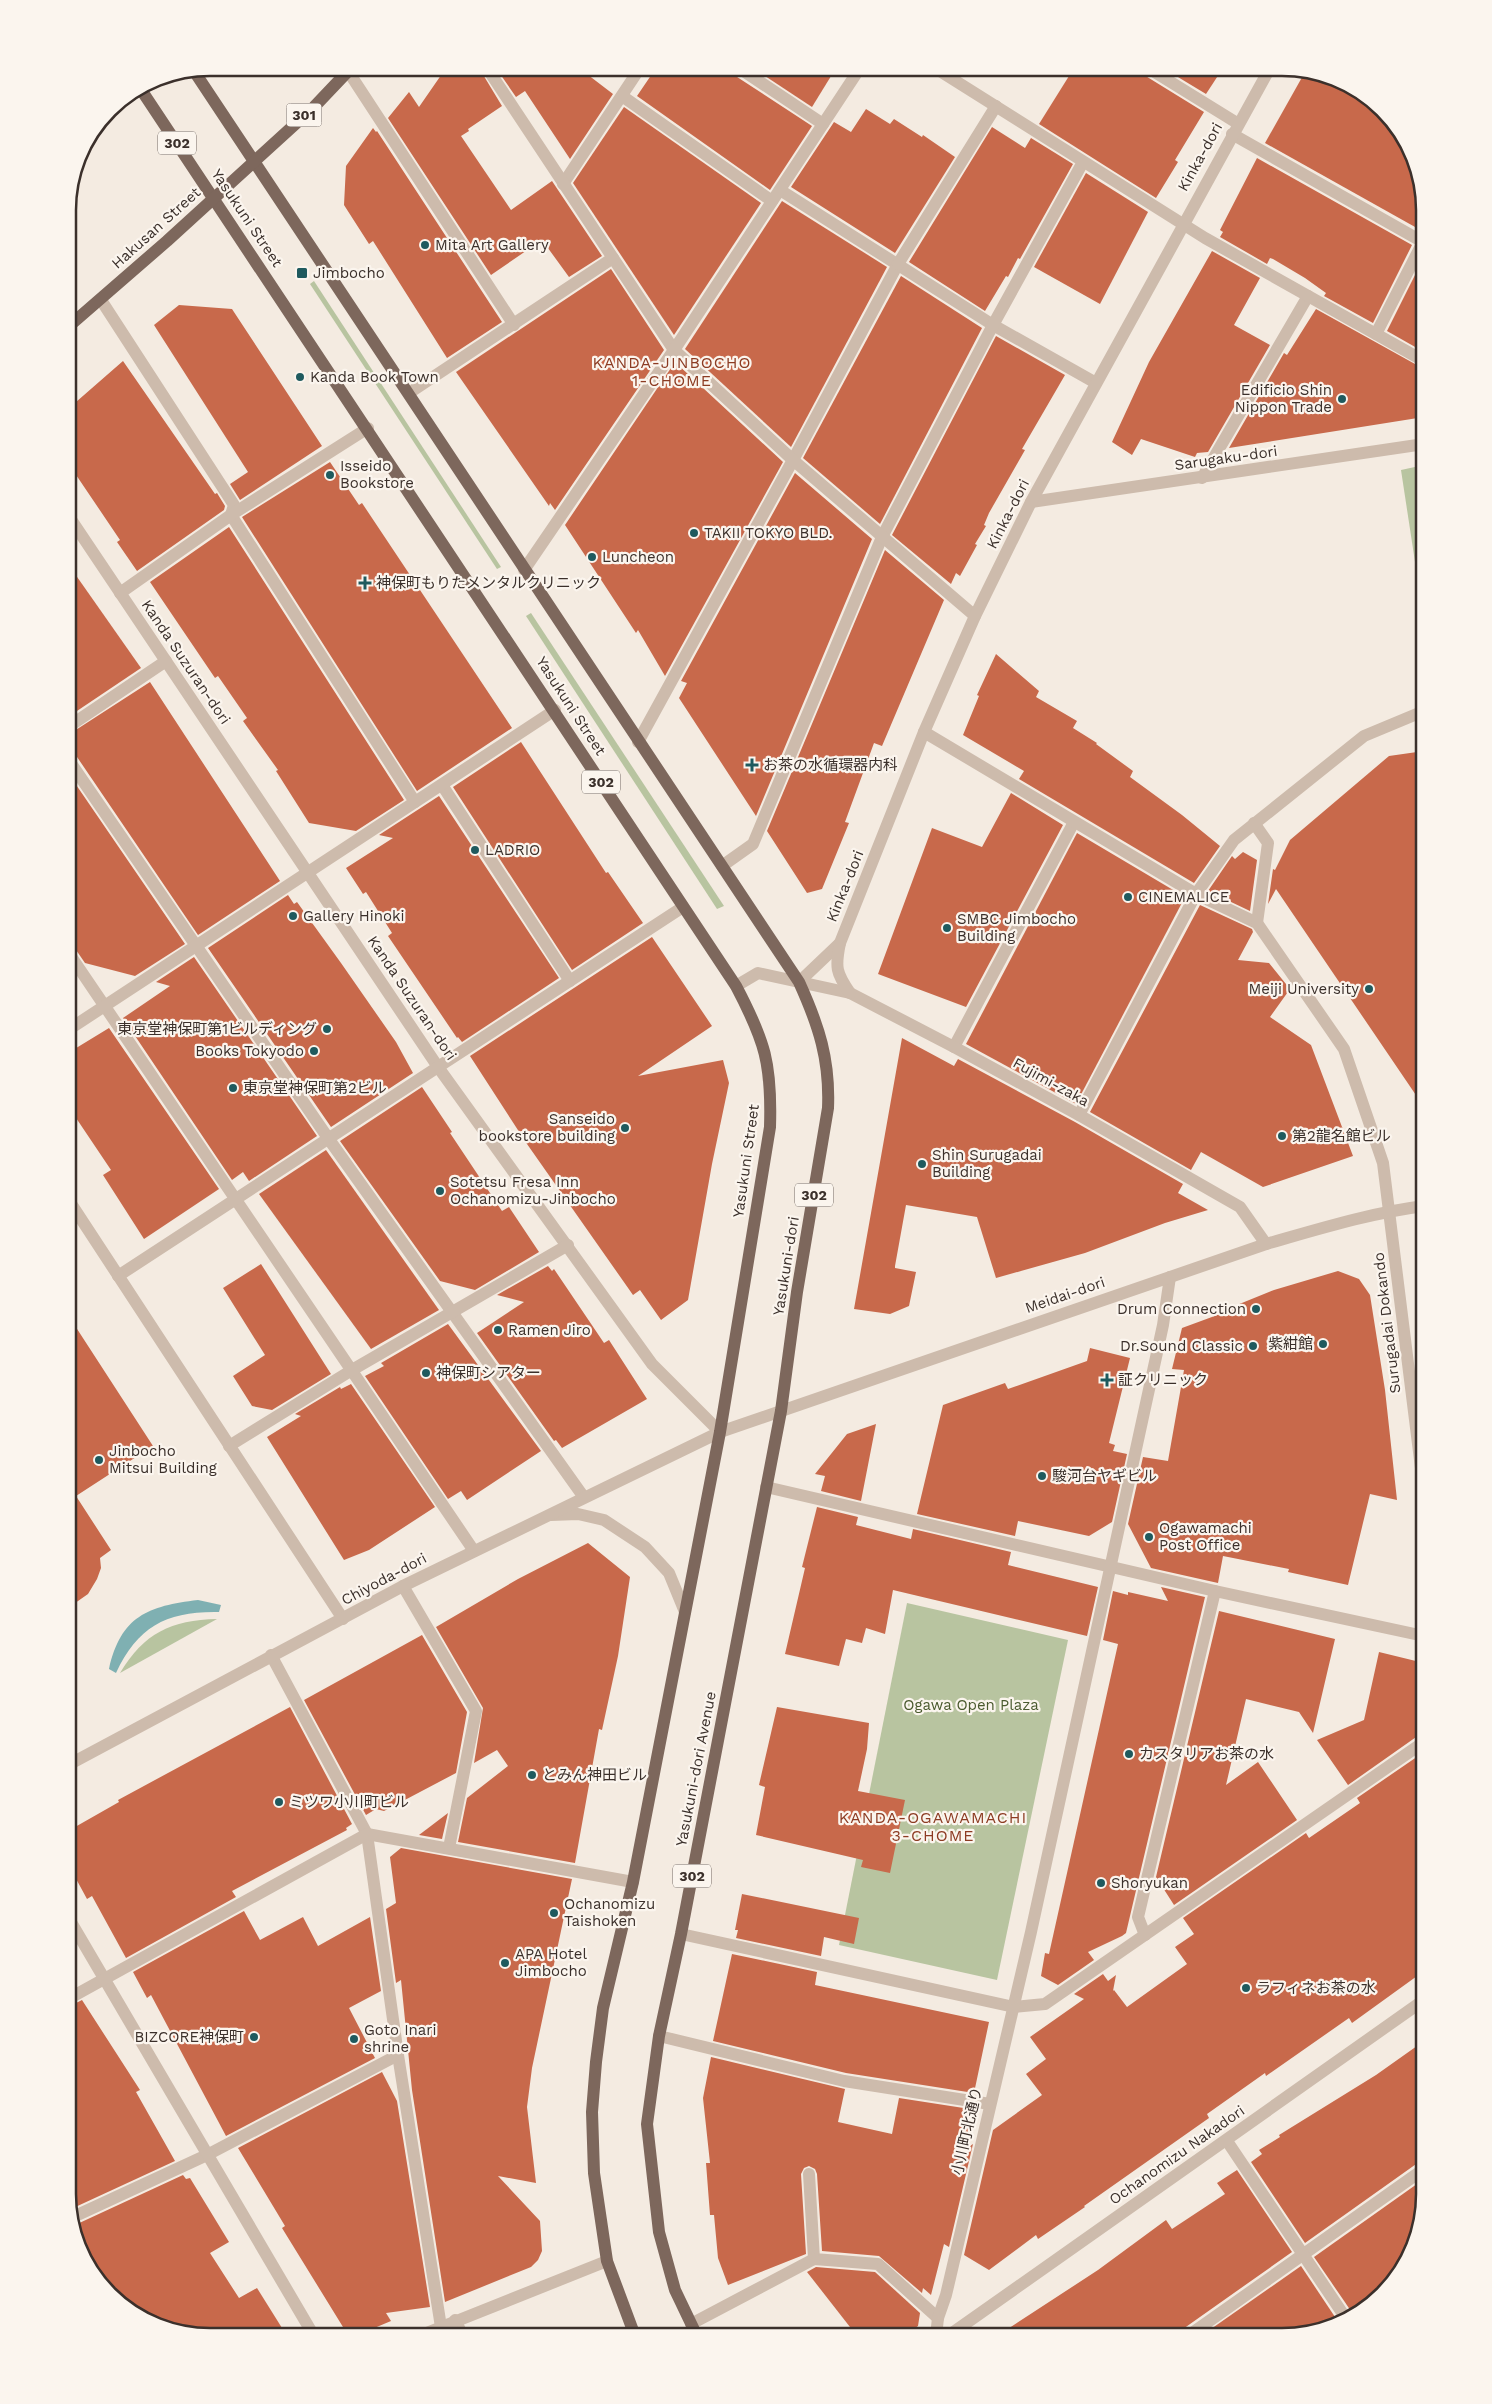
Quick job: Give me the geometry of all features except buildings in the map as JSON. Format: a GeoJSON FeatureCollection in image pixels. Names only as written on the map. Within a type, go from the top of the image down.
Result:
{"type":"FeatureCollection","features":[{"type":"Feature","properties":{"kind":"main road","name":"302"},"geometry":{"type":"LineString","coordinates":[[198,77],[799,982]]}},
{"type":"Feature","properties":{"kind":"main road","name":"Hakusan Street"},"geometry":{"type":"LineString","coordinates":[[77,320],[314,106],[341,77]]}},
{"type":"Feature","properties":{"kind":"main road","name":"Yasukuni Street"},"geometry":{"type":"LineString","coordinates":[[144,94],[214,196],[555,710],[736,986],[754,1020],[767,1055],[771,1088],[770,1127],[720,1432]]}},
{"type":"Feature","properties":{"kind":"main road","name":"Yasukuni-dori"},"geometry":{"type":"LineString","coordinates":[[781,1411],[799,1283],[828,1108],[829,1078],[824,1046],[814,1015],[799,982]]}},
{"type":"Feature","properties":{"kind":"main road","name":"Yasukuni-dori Avenue"},"geometry":{"type":"LineString","coordinates":[[693,2327],[675,2290],[659,2232],[651,2179],[647,2124],[660,2036],[781,1411]]}},
{"type":"Feature","properties":{"kind":"main road","name":"302"},"geometry":{"type":"LineString","coordinates":[[632,2327],[607,2261],[594,2173],[592,2112],[603,2008],[632,1882],[720,1432]]}},
{"type":"Feature","properties":{"kind":"street"},"geometry":{"type":"LineString","coordinates":[[354,77],[514,325]]}},
{"type":"Feature","properties":{"kind":"street"},"geometry":{"type":"LineString","coordinates":[[493,77],[674,350],[793,460],[974,616]]}},
{"type":"Feature","properties":{"kind":"street"},"geometry":{"type":"LineString","coordinates":[[564,184],[634,77]]}},
{"type":"Feature","properties":{"kind":"street"},"geometry":{"type":"LineString","coordinates":[[752,77],[823,124]]}},
{"type":"Feature","properties":{"kind":"street"},"geometry":{"type":"LineString","coordinates":[[524,570],[674,350],[854,77]]}},
{"type":"Feature","properties":{"kind":"street"},"geometry":{"type":"LineString","coordinates":[[949,77],[1182,224],[1416,357]]}},
{"type":"Feature","properties":{"kind":"street"},"geometry":{"type":"LineString","coordinates":[[1161,77],[1235,128],[1416,236]]}},
{"type":"Feature","properties":{"kind":"street","name":"Kinka-dori"},"geometry":{"type":"LineString","coordinates":[[799,982],[840,943],[924,732],[974,616],[1096,383],[1265,77]]}},
{"type":"Feature","properties":{"kind":"street"},"geometry":{"type":"LineString","coordinates":[[622,96],[772,201]]}},
{"type":"Feature","properties":{"kind":"street"},"geometry":{"type":"LineString","coordinates":[[638,742],[898,264],[996,106]]}},
{"type":"Feature","properties":{"kind":"street"},"geometry":{"type":"LineString","coordinates":[[722,866],[753,844],[882,537],[993,325],[1083,162]]}},
{"type":"Feature","properties":{"kind":"street"},"geometry":{"type":"LineString","coordinates":[[780,190],[993,325],[1096,383]]}},
{"type":"Feature","properties":{"kind":"street"},"geometry":{"type":"LineString","coordinates":[[1376,334],[1416,256]]}},
{"type":"Feature","properties":{"kind":"street"},"geometry":{"type":"LineString","coordinates":[[409,393],[514,325],[612,258]]}},
{"type":"Feature","properties":{"kind":"street"},"geometry":{"type":"LineString","coordinates":[[1202,478],[1308,296]]}},
{"type":"Feature","properties":{"kind":"street"},"geometry":{"type":"LineString","coordinates":[[100,300],[234,505],[231,515],[415,802]]}},
{"type":"Feature","properties":{"kind":"street"},"geometry":{"type":"LineString","coordinates":[[120,593],[231,515],[368,428]]}},
{"type":"Feature","properties":{"kind":"street","name":"Sarugaku-dori"},"geometry":{"type":"LineString","coordinates":[[1032,502],[1416,445]]}},
{"type":"Feature","properties":{"kind":"street","name":"Kanda Suzuran-dori"},"geometry":{"type":"LineString","coordinates":[[77,528],[438,1066],[652,1364],[720,1432]]}},
{"type":"Feature","properties":{"kind":"street"},"geometry":{"type":"LineString","coordinates":[[77,721],[166,661]]}},
{"type":"Feature","properties":{"kind":"street"},"geometry":{"type":"LineString","coordinates":[[77,1024],[555,710]]}},
{"type":"Feature","properties":{"kind":"street"},"geometry":{"type":"LineString","coordinates":[[1079,1115],[1196,894],[1234,840],[1334,758],[1364,736],[1416,714]]}},
{"type":"Feature","properties":{"kind":"street"},"geometry":{"type":"LineString","coordinates":[[924,732],[1196,894],[1257,923],[1268,843],[1254,823]]}},
{"type":"Feature","properties":{"kind":"street"},"geometry":{"type":"LineString","coordinates":[[77,772],[195,947],[328,1138],[450,1312],[583,1496]]}},
{"type":"Feature","properties":{"kind":"street"},"geometry":{"type":"LineString","coordinates":[[442,785],[570,981]]}},
{"type":"Feature","properties":{"kind":"street"},"geometry":{"type":"LineString","coordinates":[[954,1048],[1074,822]]}},
{"type":"Feature","properties":{"kind":"street"},"geometry":{"type":"LineString","coordinates":[[118,1276],[683,907]]}},
{"type":"Feature","properties":{"kind":"street","name":"Surugadai Dokando"},"geometry":{"type":"LineString","coordinates":[[1257,923],[1344,1049],[1383,1164],[1416,1426]]}},
{"type":"Feature","properties":{"kind":"street"},"geometry":{"type":"LineString","coordinates":[[840,943],[836,965],[841,980],[850,993]]}},
{"type":"Feature","properties":{"kind":"street"},"geometry":{"type":"LineString","coordinates":[[77,965],[474,1551]]}},
{"type":"Feature","properties":{"kind":"street","name":"Fujimi-zaka"},"geometry":{"type":"LineString","coordinates":[[736,986],[758,973],[850,993],[1079,1115],[1240,1208],[1266,1244]]}},
{"type":"Feature","properties":{"kind":"street","name":"Meidai-dori"},"geometry":{"type":"LineString","coordinates":[[720,1432],[1266,1244],[1390,1210],[1416,1207]]}},
{"type":"Feature","properties":{"kind":"street"},"geometry":{"type":"LineString","coordinates":[[76,1212],[343,1618]]}},
{"type":"Feature","properties":{"kind":"street"},"geometry":{"type":"LineString","coordinates":[[229,1446],[352,1370],[568,1245]]}},
{"type":"Feature","properties":{"kind":"street","name":"小川町北通り"},"geometry":{"type":"LineString","coordinates":[[937,2328],[1031,1932],[1163,1325],[1170,1277]]}},
{"type":"Feature","properties":{"kind":"street","name":"Chiyoda-dori"},"geometry":{"type":"LineString","coordinates":[[76,1761],[402,1586],[583,1496],[720,1432]]}},
{"type":"Feature","properties":{"kind":"street"},"geometry":{"type":"LineString","coordinates":[[766,1487],[1215,1591],[1416,1634]]}},
{"type":"Feature","properties":{"kind":"street"},"geometry":{"type":"LineString","coordinates":[[546,1515],[578,1514],[604,1520],[645,1547],[669,1573],[685,1612]]}},
{"type":"Feature","properties":{"kind":"street"},"geometry":{"type":"LineString","coordinates":[[402,1586],[476,1711],[449,1848]]}},
{"type":"Feature","properties":{"kind":"street"},"geometry":{"type":"LineString","coordinates":[[1145,1935],[1138,1916],[1215,1591]]}},
{"type":"Feature","properties":{"kind":"street"},"geometry":{"type":"LineString","coordinates":[[271,1655],[367,1834],[398,2055],[441,2327],[607,2261]]}},
{"type":"Feature","properties":{"kind":"street"},"geometry":{"type":"LineString","coordinates":[[681,1934],[1014,2007],[1045,2004],[1416,1748]]}},
{"type":"Feature","properties":{"kind":"street"},"geometry":{"type":"LineString","coordinates":[[76,1995],[367,1834],[632,1882]]}},
{"type":"Feature","properties":{"kind":"street"},"geometry":{"type":"LineString","coordinates":[[76,1931],[309,2327]]}},
{"type":"Feature","properties":{"kind":"street","name":"Ochanomizu Nakadori"},"geometry":{"type":"LineString","coordinates":[[960,2328],[1416,2006]]}},
{"type":"Feature","properties":{"kind":"street"},"geometry":{"type":"LineString","coordinates":[[660,2036],[844,2081],[990,2104]]}},
{"type":"Feature","properties":{"kind":"street"},"geometry":{"type":"LineString","coordinates":[[78,2215],[207,2155],[398,2055]]}},
{"type":"Feature","properties":{"kind":"street"},"geometry":{"type":"LineString","coordinates":[[1226,2141],[1342,2313]]}},
{"type":"Feature","properties":{"kind":"street"},"geometry":{"type":"LineString","coordinates":[[808,2174],[814,2259]]}},
{"type":"Feature","properties":{"kind":"street"},"geometry":{"type":"LineString","coordinates":[[1200,2328],[1416,2175]]}},
{"type":"Feature","properties":{"kind":"street"},"geometry":{"type":"LineString","coordinates":[[692,2324],[814,2259],[878,2264],[938,2318]]}},
{"type":"Feature","properties":{"kind":"street"},"geometry":{"type":"LineString","coordinates":[[455,2320],[459,2327]]}},
{"type":"Feature","properties":{"kind":"green space"},"geometry":{"type":"Polygon","coordinates":[[[314,281],[501,567],[497,569],[310,284],[314,281]]]}},
{"type":"Feature","properties":{"kind":"green space"},"geometry":{"type":"Polygon","coordinates":[[[1416,467],[1416,568],[1401,470],[1416,467]]]}},
{"type":"Feature","properties":{"kind":"green space"},"geometry":{"type":"Polygon","coordinates":[[[531,613],[724,906],[717,909],[526,616],[531,613]]]}},
{"type":"Feature","properties":{"kind":"green space","name":"Ogawa Open Plaza"},"geometry":{"type":"Polygon","coordinates":[[[907,1603],[1068,1640],[997,1980],[839,1945],[907,1603]]]}},
{"type":"Feature","properties":{"kind":"green space"},"geometry":{"type":"Polygon","coordinates":[[[217,1619],[120,1673],[139,1648],[160,1631],[186,1622],[217,1619]]]}},
{"type":"Feature","properties":{"kind":"water"},"geometry":{"type":"Polygon","coordinates":[[[198,1600],[221,1605],[219,1612],[184,1614],[156,1624],[134,1644],[116,1673],[109,1669],[114,1651],[121,1637],[129,1625],[139,1617],[151,1610],[198,1600]]]}},
{"type":"Feature","properties":{"kind":"place","name":"Mita Art Gallery"},"geometry":{"type":"Point","coordinates":[425,245]}},
{"type":"Feature","properties":{"kind":"place","name":"Jimbocho"},"geometry":{"type":"Point","coordinates":[302,273]}},
{"type":"Feature","properties":{"kind":"place","name":"Kanda Book Town"},"geometry":{"type":"Point","coordinates":[300,377]}},
{"type":"Feature","properties":{"kind":"place","name":"Edificio Shin Nippon Trade"},"geometry":{"type":"Point","coordinates":[1342,399]}},
{"type":"Feature","properties":{"kind":"place","name":"Isseido Bookstore"},"geometry":{"type":"Point","coordinates":[330,475]}},
{"type":"Feature","properties":{"kind":"place","name":"TAKII TOKYO BLD."},"geometry":{"type":"Point","coordinates":[694,533]}},
{"type":"Feature","properties":{"kind":"place","name":"Luncheon"},"geometry":{"type":"Point","coordinates":[592,557]}},
{"type":"Feature","properties":{"kind":"place","name":"神保町もりたメンタルクリニック"},"geometry":{"type":"Point","coordinates":[365,583]}},
{"type":"Feature","properties":{"kind":"place","name":"お茶の水循環器内科"},"geometry":{"type":"Point","coordinates":[752,765]}},
{"type":"Feature","properties":{"kind":"place","name":"LADRIO"},"geometry":{"type":"Point","coordinates":[475,850]}},
{"type":"Feature","properties":{"kind":"place","name":"CINEMALICE"},"geometry":{"type":"Point","coordinates":[1128,897]}},
{"type":"Feature","properties":{"kind":"place","name":"Gallery Hinoki"},"geometry":{"type":"Point","coordinates":[293,916]}},
{"type":"Feature","properties":{"kind":"place","name":"SMBC Jimbocho Building"},"geometry":{"type":"Point","coordinates":[947,928]}},
{"type":"Feature","properties":{"kind":"place","name":"Meiji University"},"geometry":{"type":"Point","coordinates":[1369,989]}},
{"type":"Feature","properties":{"kind":"place","name":"東京堂神保町第1ビルディング"},"geometry":{"type":"Point","coordinates":[327,1029]}},
{"type":"Feature","properties":{"kind":"place","name":"Books Tokyodo"},"geometry":{"type":"Point","coordinates":[314,1051]}},
{"type":"Feature","properties":{"kind":"place","name":"東京堂神保町第2ビル"},"geometry":{"type":"Point","coordinates":[233,1088]}},
{"type":"Feature","properties":{"kind":"place","name":"Sanseido bookstore building"},"geometry":{"type":"Point","coordinates":[625,1128]}},
{"type":"Feature","properties":{"kind":"place","name":"第2龍名館ビル"},"geometry":{"type":"Point","coordinates":[1282,1136]}},
{"type":"Feature","properties":{"kind":"place","name":"Shin Surugadai Building"},"geometry":{"type":"Point","coordinates":[922,1164]}},
{"type":"Feature","properties":{"kind":"place","name":"Sotetsu Fresa Inn Ochanomizu-Jinbocho"},"geometry":{"type":"Point","coordinates":[440,1191]}},
{"type":"Feature","properties":{"kind":"place","name":"Drum Connection"},"geometry":{"type":"Point","coordinates":[1256,1309]}},
{"type":"Feature","properties":{"kind":"place","name":"Ramen Jiro"},"geometry":{"type":"Point","coordinates":[498,1330]}},
{"type":"Feature","properties":{"kind":"place","name":"紫紺館"},"geometry":{"type":"Point","coordinates":[1323,1344]}},
{"type":"Feature","properties":{"kind":"place","name":"Dr.Sound Classic"},"geometry":{"type":"Point","coordinates":[1253,1346]}},
{"type":"Feature","properties":{"kind":"place","name":"神保町シアター"},"geometry":{"type":"Point","coordinates":[426,1373]}},
{"type":"Feature","properties":{"kind":"place","name":"証クリニック"},"geometry":{"type":"Point","coordinates":[1107,1380]}},
{"type":"Feature","properties":{"kind":"place","name":"Jinbocho Mitsui Building"},"geometry":{"type":"Point","coordinates":[99,1460]}},
{"type":"Feature","properties":{"kind":"place","name":"駿河台ヤギビル"},"geometry":{"type":"Point","coordinates":[1042,1476]}},
{"type":"Feature","properties":{"kind":"place","name":"Ogawamachi Post Office"},"geometry":{"type":"Point","coordinates":[1149,1537]}},
{"type":"Feature","properties":{"kind":"place","name":"カスタリアお茶の水"},"geometry":{"type":"Point","coordinates":[1129,1754]}},
{"type":"Feature","properties":{"kind":"place","name":"とみん神田ビル"},"geometry":{"type":"Point","coordinates":[532,1775]}},
{"type":"Feature","properties":{"kind":"place","name":"ミツワ小川町ビル"},"geometry":{"type":"Point","coordinates":[279,1802]}},
{"type":"Feature","properties":{"kind":"place","name":"Shoryukan"},"geometry":{"type":"Point","coordinates":[1101,1883]}},
{"type":"Feature","properties":{"kind":"place","name":"Ochanomizu Taishoken"},"geometry":{"type":"Point","coordinates":[554,1913]}},
{"type":"Feature","properties":{"kind":"place","name":"APA Hotel Jimbocho"},"geometry":{"type":"Point","coordinates":[505,1963]}},
{"type":"Feature","properties":{"kind":"place","name":"ラフィネお茶の水"},"geometry":{"type":"Point","coordinates":[1246,1988]}},
{"type":"Feature","properties":{"kind":"place","name":"BIZCORE神保町"},"geometry":{"type":"Point","coordinates":[254,2037]}},
{"type":"Feature","properties":{"kind":"place","name":"Goto Inari shrine"},"geometry":{"type":"Point","coordinates":[354,2039]}},
{"type":"Feature","properties":{"kind":"district","name":"KANDA-JINBOCHO 1-CHOME"},"geometry":{"type":"Point","coordinates":[672,371]}},
{"type":"Feature","properties":{"kind":"district","name":"KANDA-OGAWAMACHI 3-CHOME"},"geometry":{"type":"Point","coordinates":[933,1826]}}]}
